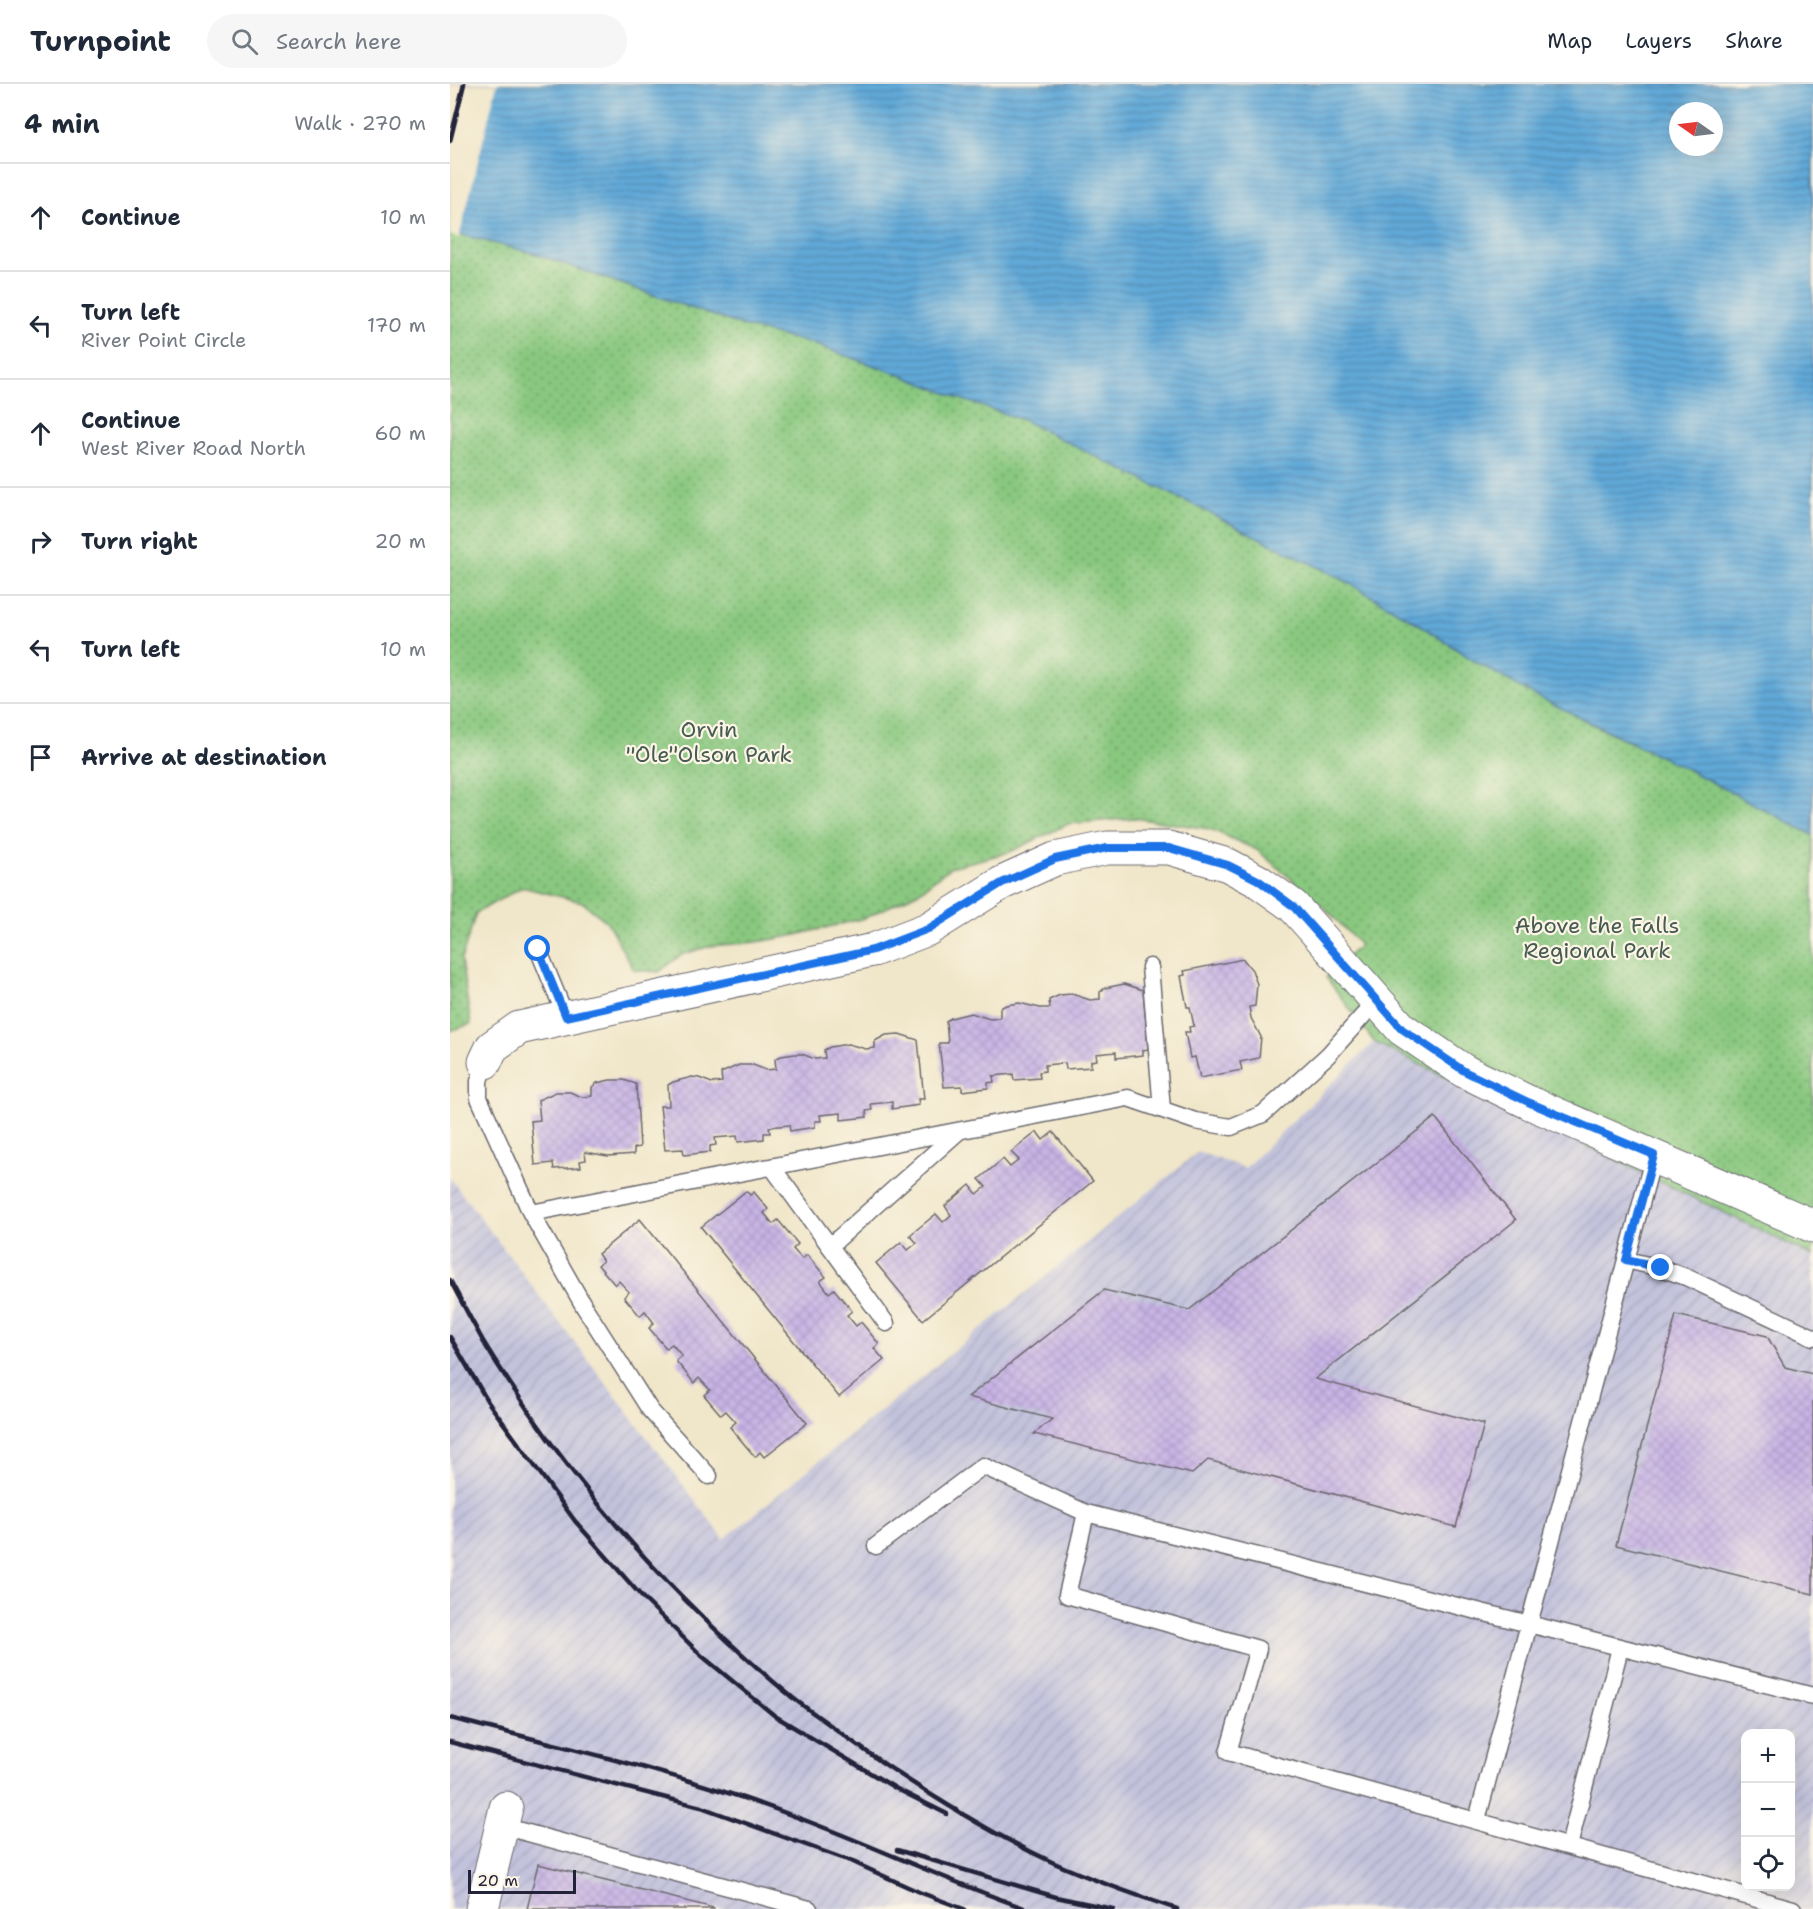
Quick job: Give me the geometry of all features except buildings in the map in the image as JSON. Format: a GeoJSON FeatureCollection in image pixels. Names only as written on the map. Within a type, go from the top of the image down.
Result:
{"type":"FeatureCollection","features":[{"type":"Feature","properties":{"kind":"street"},"geometry":{"type":"LineString","coordinates":[[485,1062],[492,1047],[519,1028],[873,950],[928,929],[1002,883],[1055,859],[1107,848],[1169,848],[1228,865],[1258,880],[1293,906],[1402,1029],[1464,1071],[1528,1102],[1813,1226]]}},
{"type":"Feature","properties":{"kind":"street"},"geometry":{"type":"LineString","coordinates":[[482,1909],[504,1817]]}},
{"type":"Feature","properties":{"kind":"lane"},"geometry":{"type":"LineString","coordinates":[[538,949],[566,1017]]}},
{"type":"Feature","properties":{"kind":"lane"},"geometry":{"type":"LineString","coordinates":[[1150,967],[1162,1109]]}},
{"type":"Feature","properties":{"kind":"lane"},"geometry":{"type":"LineString","coordinates":[[531,1213],[1128,1098],[1195,1121],[1231,1126],[1263,1114],[1328,1056],[1376,1001]]}},
{"type":"Feature","properties":{"kind":"lane"},"geometry":{"type":"LineString","coordinates":[[485,1062],[479,1081],[479,1098],[531,1213],[585,1308],[650,1410],[709,1476]]}},
{"type":"Feature","properties":{"kind":"lane"},"geometry":{"type":"LineString","coordinates":[[830,1246],[959,1131]]}},
{"type":"Feature","properties":{"kind":"lane"},"geometry":{"type":"LineString","coordinates":[[1477,1820],[1654,1155]]}},
{"type":"Feature","properties":{"kind":"lane"},"geometry":{"type":"LineString","coordinates":[[772,1167],[886,1323]]}},
{"type":"Feature","properties":{"kind":"lane"},"geometry":{"type":"LineString","coordinates":[[1626,1260],[1661,1268],[1686,1277],[1813,1337]]}},
{"type":"Feature","properties":{"kind":"lane"},"geometry":{"type":"LineString","coordinates":[[876,1546],[982,1466],[1086,1513],[1813,1696]]}},
{"type":"Feature","properties":{"kind":"lane"},"geometry":{"type":"LineString","coordinates":[[1086,1513],[1066,1595],[1258,1649],[1228,1752],[1794,1909]]}},
{"type":"Feature","properties":{"kind":"lane"},"geometry":{"type":"LineString","coordinates":[[1569,1846],[1620,1648]]}},
{"type":"Feature","properties":{"kind":"lane"},"geometry":{"type":"LineString","coordinates":[[504,1817],[809,1909]]}},
{"type":"Feature","properties":{"kind":"shaded area"},"geometry":{"type":"Polygon","coordinates":[[[1374,1042],[1813,1256],[1813,1909],[450,1909],[450,1178],[724,1539],[1198,1152],[1245,1168],[1374,1042]]]}},
{"type":"Feature","properties":{"kind":"green space"},"geometry":{"type":"Polygon","coordinates":[[[450,232],[533,253],[746,327],[810,343],[1023,420],[1344,580],[1414,621],[1476,662],[1592,724],[1687,769],[1813,835],[1813,1256],[1374,1042],[1326,977],[1360,945],[1325,908],[1257,850],[1210,829],[1134,818],[1068,824],[1010,852],[951,867],[917,893],[865,918],[792,936],[710,946],[681,955],[659,972],[634,970],[607,922],[582,902],[522,887],[476,913],[461,960],[471,1024],[450,1031],[450,232]]]}},
{"type":"Feature","properties":{"kind":"water"},"geometry":{"type":"Polygon","coordinates":[[[450,84],[1813,84],[1813,835],[1687,769],[1536,696],[1476,662],[1414,621],[1344,580],[1023,420],[810,343],[746,327],[533,253],[450,232],[450,84]]]}},
{"type":"Feature","properties":{"kind":"pier"},"geometry":{"type":"Polygon","coordinates":[[[450,84],[497,84],[459,238],[450,235],[450,84]]]}},
{"type":"Feature","properties":{"kind":"railway"},"geometry":{"type":"LineString","coordinates":[[450,141],[464,84]]}},
{"type":"Feature","properties":{"kind":"railway"},"geometry":{"type":"LineString","coordinates":[[450,1280],[500,1368],[557,1452],[587,1490],[651,1564],[756,1666],[793,1698],[873,1756],[973,1821],[1067,1869],[1177,1909]]}},
{"type":"Feature","properties":{"kind":"railway"},"geometry":{"type":"LineString","coordinates":[[450,1337],[488,1402],[575,1521],[643,1598],[702,1656],[775,1716],[897,1789],[947,1814]]}},
{"type":"Feature","properties":{"kind":"railway"},"geometry":{"type":"LineString","coordinates":[[450,1718],[707,1786],[821,1826],[967,1887],[1027,1909]]}},
{"type":"Feature","properties":{"kind":"railway"},"geometry":{"type":"LineString","coordinates":[[450,1742],[701,1807],[853,1862],[919,1892],[964,1909]]}},
{"type":"Feature","properties":{"kind":"railway"},"geometry":{"type":"LineString","coordinates":[[897,1850],[1056,1897],[1113,1909]]}},
{"type":"Feature","properties":{"kind":"route"},"geometry":{"type":"LineString","coordinates":[[538,949],[566,1017],[873,950],[928,929],[1002,883],[1055,859],[1107,848],[1169,848],[1228,865],[1258,880],[1293,906],[1402,1029],[1464,1071],[1528,1102],[1654,1155],[1626,1260],[1661,1268]]}},
{"type":"Feature","properties":{"kind":"park label","name":"Orvin \"Ole\"Olson Park"},"geometry":{"type":"Point","coordinates":[709,742]}},
{"type":"Feature","properties":{"kind":"park label","name":"Above the Falls Regional Park"},"geometry":{"type":"Point","coordinates":[1597,938]}}]}
